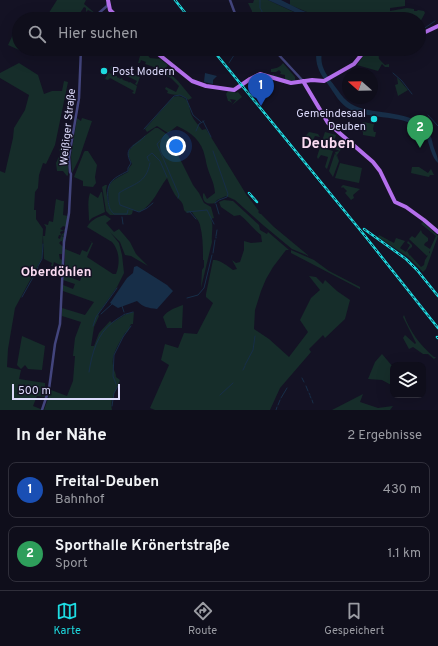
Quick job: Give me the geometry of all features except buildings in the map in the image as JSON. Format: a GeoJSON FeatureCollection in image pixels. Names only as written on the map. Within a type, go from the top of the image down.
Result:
{"type":"FeatureCollection","features":[{"type":"Feature","properties":{"kind":"main road"},"geometry":{"type":"LineString","coordinates":[[426,32],[438,26]]}},
{"type":"Feature","properties":{"kind":"main road"},"geometry":{"type":"LineString","coordinates":[[160,56],[186,77],[200,85],[234,90],[252,77],[260,74],[290,83],[310,80],[325,81],[356,63],[361,56]]}},
{"type":"Feature","properties":{"kind":"main road"},"geometry":{"type":"LineString","coordinates":[[307,87],[310,80]]}},
{"type":"Feature","properties":{"kind":"main road"},"geometry":{"type":"LineString","coordinates":[[303,81],[328,123],[379,169],[395,202],[419,216],[438,232]]}},
{"type":"Feature","properties":{"kind":"street"},"geometry":{"type":"LineString","coordinates":[[230,0],[234,12]]}},
{"type":"Feature","properties":{"kind":"street"},"geometry":{"type":"LineString","coordinates":[[100,12],[109,5]]}},
{"type":"Feature","properties":{"kind":"street","name":"Weißiger Straße"},"geometry":{"type":"LineString","coordinates":[[42,410],[49,390],[55,344],[60,324],[64,245],[69,213],[70,182],[72,174],[69,157],[78,101],[81,56]]}},
{"type":"Feature","properties":{"kind":"street"},"geometry":{"type":"LineString","coordinates":[[278,56],[303,81]]}},
{"type":"Feature","properties":{"kind":"street"},"geometry":{"type":"LineString","coordinates":[[295,83],[297,80],[297,74]]}},
{"type":"Feature","properties":{"kind":"green space"},"geometry":{"type":"Polygon","coordinates":[[[57,0],[86,0],[84,4],[94,12],[88,10],[86,12],[86,8],[84,7],[81,12],[49,12],[57,0]]]}},
{"type":"Feature","properties":{"kind":"green space"},"geometry":{"type":"Polygon","coordinates":[[[254,0],[268,0],[294,12],[252,12],[248,3],[253,3],[254,0]]]}},
{"type":"Feature","properties":{"kind":"green space"},"geometry":{"type":"Polygon","coordinates":[[[290,0],[405,0],[405,6],[390,8],[390,11],[407,8],[414,9],[414,11],[418,10],[424,12],[307,12],[290,5],[290,0]]]}},
{"type":"Feature","properties":{"kind":"green space"},"geometry":{"type":"Polygon","coordinates":[[[12,37],[12,47],[8,45],[12,37]]]}},
{"type":"Feature","properties":{"kind":"green space"},"geometry":{"type":"Polygon","coordinates":[[[140,56],[148,56],[150,58],[160,59],[168,65],[165,69],[178,81],[192,98],[188,100],[181,96],[167,93],[168,91],[165,89],[166,87],[176,92],[179,86],[171,78],[158,72],[154,67],[145,64],[146,62],[141,60],[140,63],[138,63],[140,56]]]}},
{"type":"Feature","properties":{"kind":"green space"},"geometry":{"type":"Polygon","coordinates":[[[363,56],[379,56],[379,59],[385,65],[389,64],[389,67],[385,67],[382,64],[378,71],[378,68],[368,68],[357,65],[363,56]]]}},
{"type":"Feature","properties":{"kind":"green space"},"geometry":{"type":"Polygon","coordinates":[[[19,63],[38,75],[44,94],[52,91],[62,91],[64,81],[68,82],[55,145],[46,164],[43,163],[39,175],[38,188],[35,192],[34,210],[36,210],[36,219],[43,229],[42,258],[15,308],[8,349],[7,367],[21,370],[19,379],[45,383],[45,388],[48,389],[45,397],[37,396],[33,406],[43,410],[0,410],[0,171],[5,173],[14,128],[25,110],[29,95],[0,78],[0,73],[19,63]]]}},
{"type":"Feature","properties":{"kind":"green space"},"geometry":{"type":"Polygon","coordinates":[[[283,63],[295,77],[295,81],[287,80],[272,75],[274,74],[285,79],[285,75],[280,74],[281,72],[279,70],[276,72],[271,72],[271,69],[278,68],[283,63]]]}},
{"type":"Feature","properties":{"kind":"green space"},"geometry":{"type":"Polygon","coordinates":[[[111,66],[140,77],[137,85],[135,84],[137,81],[113,69],[110,71],[111,66]]]}},
{"type":"Feature","properties":{"kind":"green space"},"geometry":{"type":"Polygon","coordinates":[[[109,72],[118,78],[120,77],[120,79],[122,78],[123,80],[129,82],[128,83],[130,82],[137,86],[135,94],[132,93],[134,91],[110,78],[108,80],[105,79],[109,72]]]}},
{"type":"Feature","properties":{"kind":"green space"},"geometry":{"type":"Polygon","coordinates":[[[397,77],[408,90],[398,96],[395,85],[398,84],[397,77]]]}},
{"type":"Feature","properties":{"kind":"green space"},"geometry":{"type":"Polygon","coordinates":[[[228,91],[235,91],[235,93],[238,92],[242,97],[232,105],[236,100],[230,99],[232,103],[228,101],[226,94],[228,91]]]}},
{"type":"Feature","properties":{"kind":"green space"},"geometry":{"type":"Polygon","coordinates":[[[178,96],[187,101],[194,120],[202,130],[206,129],[246,194],[259,211],[258,212],[309,256],[292,249],[235,200],[226,196],[212,204],[204,201],[204,193],[207,199],[215,193],[213,182],[204,151],[199,142],[191,134],[177,126],[168,133],[157,126],[147,132],[145,129],[173,97],[178,96]]]}},
{"type":"Feature","properties":{"kind":"green space"},"geometry":{"type":"Polygon","coordinates":[[[77,118],[81,121],[82,118],[92,121],[79,159],[72,173],[71,156],[77,118]]]}},
{"type":"Feature","properties":{"kind":"green space"},"geometry":{"type":"Polygon","coordinates":[[[363,122],[374,124],[373,129],[374,132],[376,132],[375,137],[363,135],[361,130],[363,122]]]}},
{"type":"Feature","properties":{"kind":"green space"},"geometry":{"type":"Polygon","coordinates":[[[155,128],[158,128],[168,135],[193,185],[204,203],[211,207],[214,218],[211,219],[212,242],[201,288],[204,260],[201,229],[198,220],[192,212],[187,213],[184,210],[183,204],[176,196],[167,178],[149,204],[140,212],[133,210],[132,214],[130,215],[110,215],[106,211],[102,187],[107,185],[106,190],[109,208],[109,186],[115,179],[128,172],[132,164],[128,155],[129,151],[133,145],[155,128]]]}},
{"type":"Feature","properties":{"kind":"green space"},"geometry":{"type":"Polygon","coordinates":[[[309,132],[318,134],[320,137],[315,136],[313,140],[319,142],[319,145],[313,143],[308,146],[303,139],[309,132]]]}},
{"type":"Feature","properties":{"kind":"green space"},"geometry":{"type":"Polygon","coordinates":[[[325,132],[336,135],[334,141],[344,145],[340,151],[321,144],[325,132]]]}},
{"type":"Feature","properties":{"kind":"green space"},"geometry":{"type":"Polygon","coordinates":[[[65,140],[71,141],[67,176],[63,171],[57,171],[56,163],[61,152],[59,150],[65,140]]]}},
{"type":"Feature","properties":{"kind":"green space"},"geometry":{"type":"Polygon","coordinates":[[[320,147],[333,151],[327,169],[325,167],[328,157],[321,155],[318,159],[317,157],[320,147]]]}},
{"type":"Feature","properties":{"kind":"green space"},"geometry":{"type":"Polygon","coordinates":[[[85,151],[88,151],[97,165],[95,177],[96,183],[93,187],[83,186],[83,181],[74,177],[85,151]]]}},
{"type":"Feature","properties":{"kind":"green space"},"geometry":{"type":"Polygon","coordinates":[[[340,151],[337,155],[339,161],[335,152],[340,151]]]}},
{"type":"Feature","properties":{"kind":"green space"},"geometry":{"type":"Polygon","coordinates":[[[335,153],[339,161],[333,177],[329,171],[335,153]]]}},
{"type":"Feature","properties":{"kind":"green space"},"geometry":{"type":"Polygon","coordinates":[[[340,163],[362,168],[359,183],[335,178],[340,163]]]}},
{"type":"Feature","properties":{"kind":"green space"},"geometry":{"type":"Polygon","coordinates":[[[412,167],[419,167],[428,173],[431,169],[434,175],[430,175],[429,177],[411,173],[412,167]]]}},
{"type":"Feature","properties":{"kind":"green space"},"geometry":{"type":"Polygon","coordinates":[[[343,185],[360,189],[353,195],[354,198],[351,200],[345,193],[347,191],[341,187],[343,185]]]}},
{"type":"Feature","properties":{"kind":"green space"},"geometry":{"type":"Polygon","coordinates":[[[101,192],[105,212],[89,221],[88,203],[90,193],[98,198],[101,192]]]}},
{"type":"Feature","properties":{"kind":"green space"},"geometry":{"type":"Polygon","coordinates":[[[56,199],[64,201],[63,215],[68,216],[66,227],[63,226],[60,229],[64,231],[60,232],[61,235],[65,232],[64,236],[59,235],[58,238],[60,239],[61,236],[64,237],[63,245],[62,241],[59,243],[63,247],[62,256],[62,254],[59,254],[60,260],[62,260],[62,266],[54,262],[53,266],[51,266],[52,263],[44,259],[43,236],[45,236],[46,227],[44,224],[48,225],[49,221],[53,222],[56,199]]]}},
{"type":"Feature","properties":{"kind":"green space"},"geometry":{"type":"Polygon","coordinates":[[[224,200],[233,201],[259,225],[260,230],[267,234],[268,232],[289,250],[286,250],[266,279],[255,310],[254,329],[269,339],[289,357],[308,332],[300,320],[311,298],[320,290],[309,276],[316,277],[323,284],[325,280],[350,300],[345,319],[325,338],[323,335],[309,349],[311,352],[280,388],[270,410],[155,410],[150,408],[169,365],[161,360],[165,344],[178,348],[184,333],[197,334],[213,303],[206,297],[206,294],[213,260],[221,262],[233,270],[237,269],[232,260],[236,263],[240,262],[244,250],[244,241],[251,243],[262,242],[261,235],[243,217],[240,215],[234,216],[221,207],[219,202],[224,200]]]}},
{"type":"Feature","properties":{"kind":"green space"},"geometry":{"type":"Polygon","coordinates":[[[105,215],[111,219],[106,223],[114,232],[119,229],[130,242],[136,254],[148,266],[131,256],[125,255],[120,242],[110,232],[119,243],[124,273],[117,287],[98,314],[99,316],[94,327],[91,346],[94,346],[99,333],[110,321],[112,323],[126,314],[134,312],[133,324],[131,324],[128,331],[125,333],[116,348],[113,357],[113,368],[116,377],[120,380],[112,398],[112,410],[44,410],[51,390],[67,396],[73,381],[75,338],[81,322],[62,316],[62,308],[85,315],[94,302],[63,291],[63,285],[73,289],[75,284],[63,280],[64,275],[80,281],[82,275],[65,267],[65,249],[80,255],[82,250],[87,252],[92,242],[93,243],[87,257],[113,274],[116,274],[118,266],[117,249],[112,242],[87,227],[94,219],[105,215]]]}},
{"type":"Feature","properties":{"kind":"green space"},"geometry":{"type":"Polygon","coordinates":[[[423,222],[438,236],[426,269],[423,272],[408,257],[378,237],[379,235],[394,243],[396,238],[405,241],[400,248],[406,252],[410,245],[407,243],[408,241],[412,247],[407,251],[421,267],[424,265],[428,255],[427,256],[409,239],[412,236],[415,238],[421,230],[422,233],[428,238],[428,241],[424,245],[430,249],[436,236],[421,224],[423,222]]]}},
{"type":"Feature","properties":{"kind":"green space"},"geometry":{"type":"Polygon","coordinates":[[[291,250],[314,260],[329,271],[360,287],[360,289],[291,253],[291,250]]]}},
{"type":"Feature","properties":{"kind":"green space"},"geometry":{"type":"Polygon","coordinates":[[[183,305],[182,328],[167,328],[163,317],[174,308],[183,305]]]}},
{"type":"Feature","properties":{"kind":"green space"},"geometry":{"type":"Polygon","coordinates":[[[404,315],[416,338],[434,357],[436,357],[434,359],[428,354],[423,354],[413,347],[409,349],[403,338],[405,335],[415,344],[416,343],[403,317],[404,315]]]}},
{"type":"Feature","properties":{"kind":"green space"},"geometry":{"type":"Polygon","coordinates":[[[22,336],[45,346],[42,370],[28,369],[25,365],[21,369],[17,365],[22,336]]]}},
{"type":"Feature","properties":{"kind":"green space"},"geometry":{"type":"Polygon","coordinates":[[[382,354],[390,363],[390,384],[382,380],[368,379],[375,362],[382,354]]]}},
{"type":"Feature","properties":{"kind":"green space"},"geometry":{"type":"Polygon","coordinates":[[[363,394],[360,402],[378,408],[393,406],[390,410],[332,410],[363,394]]]}},
{"type":"Feature","properties":{"kind":"water"},"geometry":{"type":"Polygon","coordinates":[[[268,0],[281,0],[306,12],[295,12],[268,0]]]}},
{"type":"Feature","properties":{"kind":"water"},"geometry":{"type":"Polygon","coordinates":[[[316,56],[322,56],[324,69],[330,80],[342,95],[342,104],[324,79],[317,63],[316,56]]]}},
{"type":"Feature","properties":{"kind":"water"},"geometry":{"type":"Polygon","coordinates":[[[205,73],[217,76],[213,80],[213,84],[204,82],[205,73]]]}},
{"type":"Feature","properties":{"kind":"water"},"geometry":{"type":"Polygon","coordinates":[[[342,104],[351,104],[363,109],[405,116],[422,124],[431,136],[438,163],[432,154],[426,135],[420,128],[402,120],[363,114],[342,104]]]}},
{"type":"Feature","properties":{"kind":"water"},"geometry":{"type":"Polygon","coordinates":[[[137,266],[167,285],[173,291],[157,309],[141,305],[137,301],[118,308],[110,303],[127,278],[133,273],[134,267],[137,266]]]}},
{"type":"Feature","properties":{"kind":"waterway"},"geometry":{"type":"LineString","coordinates":[[260,0],[262,12]]}},
{"type":"Feature","properties":{"kind":"waterway"},"geometry":{"type":"LineString","coordinates":[[426,27],[435,21]]}},
{"type":"Feature","properties":{"kind":"waterway"},"geometry":{"type":"LineString","coordinates":[[229,63],[234,56]]}},
{"type":"Feature","properties":{"kind":"waterway"},"geometry":{"type":"LineString","coordinates":[[393,73],[402,81],[412,94]]}},
{"type":"Feature","properties":{"kind":"waterway"},"geometry":{"type":"LineString","coordinates":[[144,129],[174,96],[180,95],[186,98],[193,115],[201,122]]}},
{"type":"Feature","properties":{"kind":"waterway"},"geometry":{"type":"LineString","coordinates":[[428,115],[438,126]]}},
{"type":"Feature","properties":{"kind":"waterway"},"geometry":{"type":"LineString","coordinates":[[203,121],[211,137]]}},
{"type":"Feature","properties":{"kind":"waterway"},"geometry":{"type":"LineString","coordinates":[[196,131],[199,124],[204,121]]}},
{"type":"Feature","properties":{"kind":"waterway"},"geometry":{"type":"LineString","coordinates":[[166,134],[157,144],[179,195],[178,198]]}},
{"type":"Feature","properties":{"kind":"waterway"},"geometry":{"type":"LineString","coordinates":[[128,210],[127,214],[114,214],[111,211],[108,200],[108,189],[109,185],[114,179],[128,171],[131,163],[128,153],[129,150],[145,136]]}},
{"type":"Feature","properties":{"kind":"waterway"},"geometry":{"type":"LineString","coordinates":[[213,151],[228,194],[227,197],[215,203]]}},
{"type":"Feature","properties":{"kind":"waterway"},"geometry":{"type":"LineString","coordinates":[[149,161],[147,157],[152,153],[160,161],[167,177]]}},
{"type":"Feature","properties":{"kind":"waterway"},"geometry":{"type":"LineString","coordinates":[[150,163],[146,175],[139,182],[119,193],[119,201],[120,205],[139,212],[153,203]]}},
{"type":"Feature","properties":{"kind":"waterway"},"geometry":{"type":"LineString","coordinates":[[216,204],[219,214]]}},
{"type":"Feature","properties":{"kind":"waterway"},"geometry":{"type":"LineString","coordinates":[[187,212],[207,210],[214,224]]}},
{"type":"Feature","properties":{"kind":"waterway"},"geometry":{"type":"LineString","coordinates":[[190,212],[196,219]]}},
{"type":"Feature","properties":{"kind":"waterway"},"geometry":{"type":"LineString","coordinates":[[122,217],[123,224]]}},
{"type":"Feature","properties":{"kind":"waterway"},"geometry":{"type":"LineString","coordinates":[[216,236],[217,230]]}},
{"type":"Feature","properties":{"kind":"waterway"},"geometry":{"type":"LineString","coordinates":[[213,253],[215,240]]}},
{"type":"Feature","properties":{"kind":"waterway"},"geometry":{"type":"LineString","coordinates":[[38,266],[42,259],[43,244]]}},
{"type":"Feature","properties":{"kind":"waterway"},"geometry":{"type":"LineString","coordinates":[[187,298],[198,295],[204,288],[212,255]]}},
{"type":"Feature","properties":{"kind":"waterway"},"geometry":{"type":"LineString","coordinates":[[22,297],[36,272]]}},
{"type":"Feature","properties":{"kind":"waterway"},"geometry":{"type":"LineString","coordinates":[[93,326],[96,317],[117,288]]}},
{"type":"Feature","properties":{"kind":"waterway"},"geometry":{"type":"LineString","coordinates":[[101,314],[112,304]]}},
{"type":"Feature","properties":{"kind":"waterway"},"geometry":{"type":"LineString","coordinates":[[122,306],[124,312]]}},
{"type":"Feature","properties":{"kind":"waterway"},"geometry":{"type":"LineString","coordinates":[[126,314],[133,312]]}},
{"type":"Feature","properties":{"kind":"waterway"},"geometry":{"type":"LineString","coordinates":[[89,372],[99,338],[107,327],[125,314]]}},
{"type":"Feature","properties":{"kind":"waterway"},"geometry":{"type":"LineString","coordinates":[[116,384],[113,376],[114,355],[123,337],[131,326]]}},
{"type":"Feature","properties":{"kind":"waterway"},"geometry":{"type":"LineString","coordinates":[[245,365],[253,350],[255,336]]}},
{"type":"Feature","properties":{"kind":"waterway"},"geometry":{"type":"LineString","coordinates":[[243,370],[245,366]]}},
{"type":"Feature","properties":{"kind":"waterway"},"geometry":{"type":"LineString","coordinates":[[302,378],[304,382]]}},
{"type":"Feature","properties":{"kind":"waterway"},"geometry":{"type":"LineString","coordinates":[[220,395],[233,383]]}},
{"type":"Feature","properties":{"kind":"waterway"},"geometry":{"type":"LineString","coordinates":[[112,406],[114,393],[118,386]]}},
{"type":"Feature","properties":{"kind":"waterway"},"geometry":{"type":"LineString","coordinates":[[306,386],[308,391]]}},
{"type":"Feature","properties":{"kind":"waterway"},"geometry":{"type":"LineString","coordinates":[[281,398],[287,388]]}},
{"type":"Feature","properties":{"kind":"waterway"},"geometry":{"type":"LineString","coordinates":[[278,405],[280,400]]}},
{"type":"Feature","properties":{"kind":"railway"},"geometry":{"type":"LineString","coordinates":[[175,0],[184,12]]}},
{"type":"Feature","properties":{"kind":"railway"},"geometry":{"type":"LineString","coordinates":[[218,56],[438,328]]}},
{"type":"Feature","properties":{"kind":"railway"},"geometry":{"type":"LineString","coordinates":[[249,193],[257,202]]}},
{"type":"Feature","properties":{"kind":"railway"},"geometry":{"type":"LineString","coordinates":[[364,229],[406,259],[438,296]]}},
{"type":"Feature","properties":{"kind":"place","name":"Post Modern"},"geometry":{"type":"Point","coordinates":[104,71]}},
{"type":"Feature","properties":{"kind":"place","name":"Freital-Deuben"},"geometry":{"type":"Point","coordinates":[261,106]}},
{"type":"Feature","properties":{"kind":"place","name":"Gemeindesaal Deuben"},"geometry":{"type":"Point","coordinates":[374,119]}},
{"type":"Feature","properties":{"kind":"place","name":"Sporthalle Krönertstraße"},"geometry":{"type":"Point","coordinates":[420,148]}},
{"type":"Feature","properties":{"kind":"district","name":"Deuben"},"geometry":{"type":"Point","coordinates":[328,143]}},
{"type":"Feature","properties":{"kind":"district","name":"Oberdöhlen"},"geometry":{"type":"Point","coordinates":[56,271]}}]}
